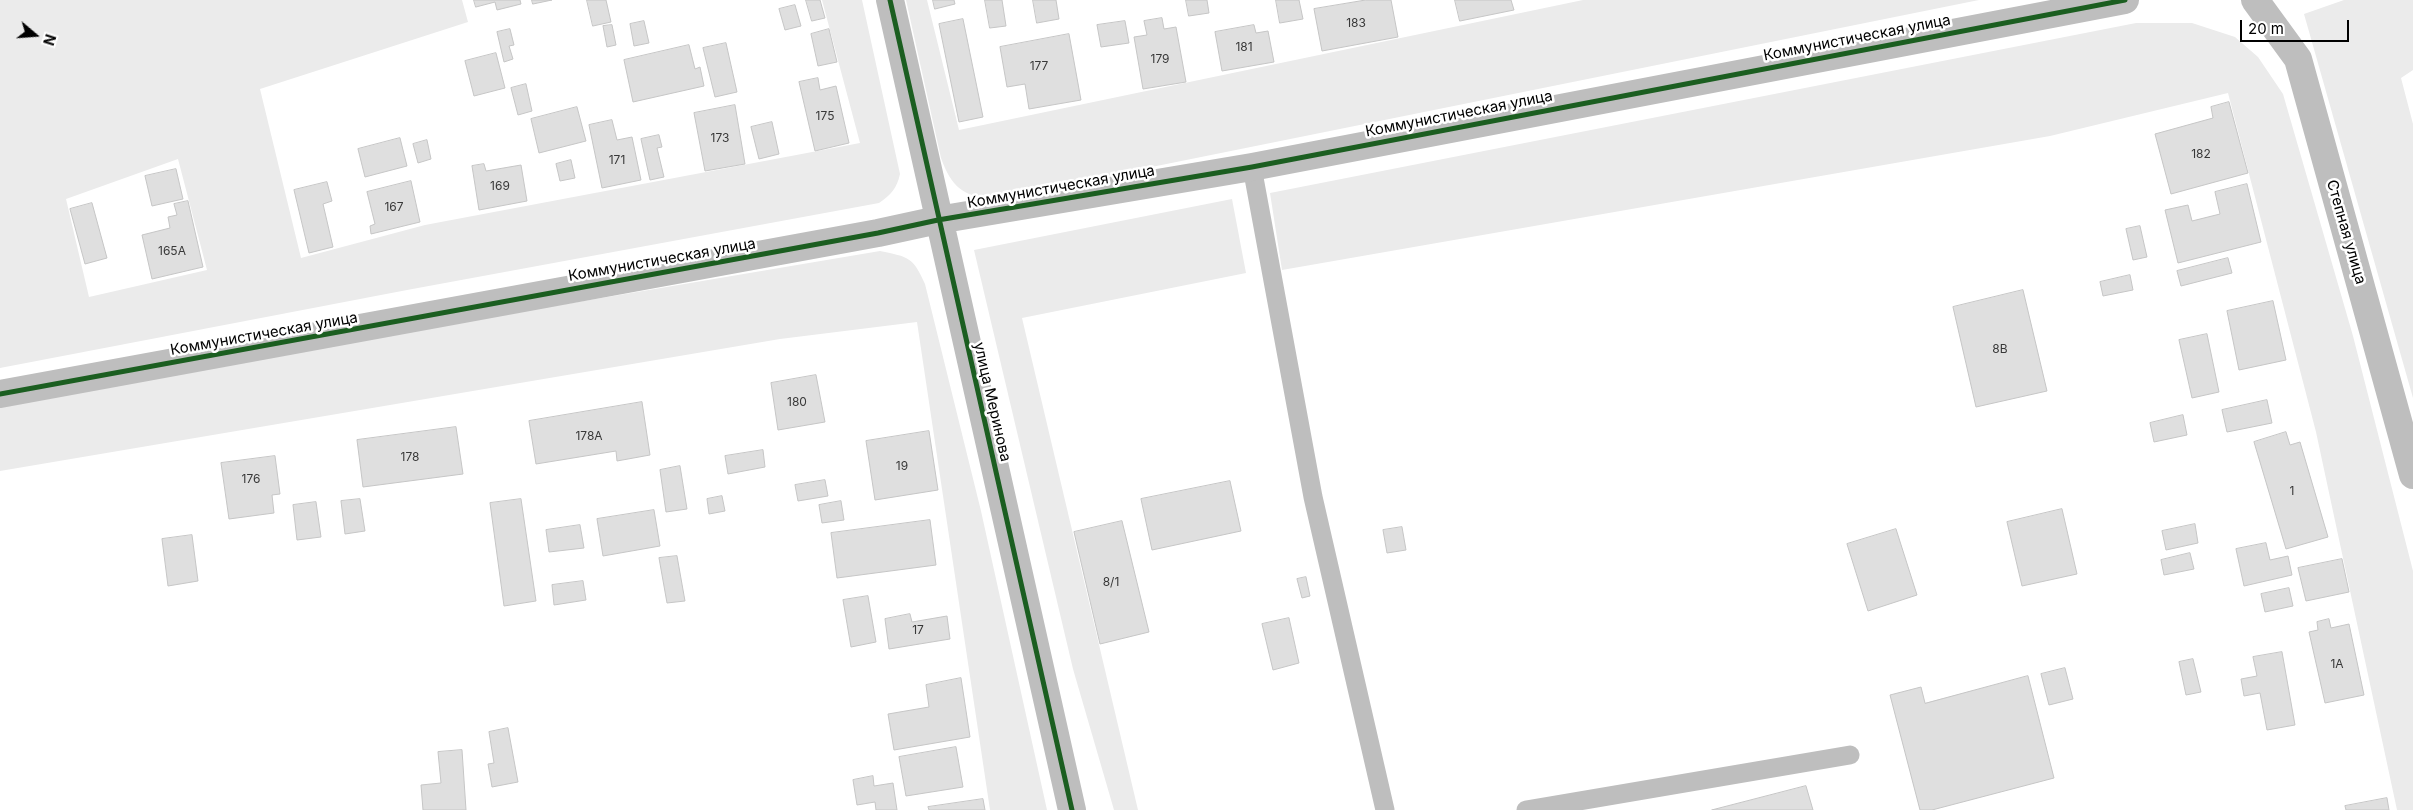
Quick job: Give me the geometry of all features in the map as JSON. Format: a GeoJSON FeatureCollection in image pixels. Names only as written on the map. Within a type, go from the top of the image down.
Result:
{"type":"FeatureCollection","features":[{"type":"Feature","properties":{"kind":"street","name":"улица Меринова"},"geometry":{"type":"LineString","coordinates":[[890,0],[1072,810]]}},
{"type":"Feature","properties":{"kind":"street","name":"Коммунистическая улица"},"geometry":{"type":"LineString","coordinates":[[0,394],[878,233],[938,220],[1252,167],[2125,0]]}},
{"type":"Feature","properties":{"kind":"street","name":"Степная улица"},"geometry":{"type":"LineString","coordinates":[[2255,0],[2298,59],[2413,475]]}},
{"type":"Feature","properties":{"kind":"lane"},"geometry":{"type":"LineString","coordinates":[[1252,167],[1313,497],[1385,810]]}},
{"type":"Feature","properties":{"kind":"lane"},"geometry":{"type":"LineString","coordinates":[[1526,810],[1850,755]]}},
{"type":"Feature","properties":{"kind":"shaded area"},"geometry":{"type":"Polygon","coordinates":[[[0,0],[462,0],[468,22],[260,89],[301,258],[425,225],[860,143],[822,0],[862,0],[900,174],[893,191],[879,203],[407,290],[0,368],[0,0]],[[178,159],[66,199],[89,297],[207,270],[178,159]]]}},
{"type":"Feature","properties":{"kind":"shaded area"},"geometry":{"type":"Polygon","coordinates":[[[906,0],[927,0],[959,130],[1583,0],[1979,0],[993,199],[966,193],[954,183],[945,168],[941,158],[906,0]]]}},
{"type":"Feature","properties":{"kind":"shaded area"},"geometry":{"type":"Polygon","coordinates":[[[2344,0],[2413,0],[2413,70],[2401,78],[2413,124],[2413,398],[2304,14],[2344,0]]]}},
{"type":"Feature","properties":{"kind":"shaded area"},"geometry":{"type":"Polygon","coordinates":[[[2136,23],[2192,23],[2235,37],[2258,57],[2283,94],[2353,336],[2413,571],[2413,810],[2397,810],[2316,432],[2228,93],[2050,136],[1282,270],[1270,193],[2136,23]]]}},
{"type":"Feature","properties":{"kind":"shaded area"},"geometry":{"type":"Polygon","coordinates":[[[1232,199],[1246,273],[1022,318],[1138,810],[1114,810],[1073,669],[974,250],[1232,199]]]}},
{"type":"Feature","properties":{"kind":"shaded area"},"geometry":{"type":"Polygon","coordinates":[[[880,251],[898,255],[909,260],[917,268],[925,284],[981,511],[1047,810],[990,810],[917,322],[780,339],[0,471],[0,404],[459,322],[880,251]]]}},
{"type":"Feature","properties":{"kind":"building"},"geometry":{"type":"Polygon","coordinates":[[[474,0],[520,0],[521,4],[497,10],[495,2],[476,7],[474,0]]]}},
{"type":"Feature","properties":{"kind":"building"},"geometry":{"type":"Polygon","coordinates":[[[532,0],[552,0],[533,4],[532,0]]]}},
{"type":"Feature","properties":{"kind":"building"},"geometry":{"type":"Polygon","coordinates":[[[587,0],[606,0],[611,22],[593,26],[587,0]]]}},
{"type":"Feature","properties":{"kind":"building"},"geometry":{"type":"Polygon","coordinates":[[[806,0],[820,0],[825,18],[812,21],[806,0]]]}},
{"type":"Feature","properties":{"kind":"building"},"geometry":{"type":"Polygon","coordinates":[[[933,0],[954,0],[955,4],[935,9],[933,0]]]}},
{"type":"Feature","properties":{"kind":"building"},"geometry":{"type":"Polygon","coordinates":[[[985,0],[1002,0],[1006,26],[990,28],[985,0]]]}},
{"type":"Feature","properties":{"kind":"building"},"geometry":{"type":"Polygon","coordinates":[[[1033,0],[1056,0],[1059,19],[1037,23],[1033,0]]]}},
{"type":"Feature","properties":{"kind":"building"},"geometry":{"type":"Polygon","coordinates":[[[1186,0],[1207,0],[1209,13],[1189,16],[1186,0]]]}},
{"type":"Feature","properties":{"kind":"building"},"geometry":{"type":"Polygon","coordinates":[[[1276,0],[1299,0],[1303,19],[1280,23],[1276,0]]]}},
{"type":"Feature","properties":{"kind":"building"},"geometry":{"type":"Polygon","coordinates":[[[1366,0],[1391,0],[1398,37],[1322,51],[1314,9],[1366,0]]]}},
{"type":"Feature","properties":{"kind":"building"},"geometry":{"type":"Polygon","coordinates":[[[1455,0],[1511,0],[1514,10],[1460,21],[1455,0]]]}},
{"type":"Feature","properties":{"kind":"building"},"geometry":{"type":"Polygon","coordinates":[[[795,5],[801,26],[785,30],[779,9],[795,5]]]}},
{"type":"Feature","properties":{"kind":"building"},"geometry":{"type":"Polygon","coordinates":[[[1162,18],[1164,29],[1176,27],[1186,82],[1143,89],[1134,37],[1147,35],[1144,21],[1162,18]]]}},
{"type":"Feature","properties":{"kind":"building"},"geometry":{"type":"Polygon","coordinates":[[[963,19],[983,117],[959,122],[939,24],[963,19]]]}},
{"type":"Feature","properties":{"kind":"building"},"geometry":{"type":"Polygon","coordinates":[[[644,21],[649,43],[634,46],[630,24],[644,21]]]}},
{"type":"Feature","properties":{"kind":"building"},"geometry":{"type":"Polygon","coordinates":[[[1125,21],[1129,43],[1101,47],[1097,25],[1125,21]]]}},
{"type":"Feature","properties":{"kind":"building"},"geometry":{"type":"Polygon","coordinates":[[[612,25],[616,45],[607,47],[603,26],[612,25]]]}},
{"type":"Feature","properties":{"kind":"building"},"geometry":{"type":"Polygon","coordinates":[[[1254,25],[1256,33],[1268,31],[1274,62],[1222,71],[1215,32],[1254,25]]]}},
{"type":"Feature","properties":{"kind":"building"},"geometry":{"type":"Polygon","coordinates":[[[510,29],[514,45],[509,46],[513,59],[504,62],[497,32],[510,29]]]}},
{"type":"Feature","properties":{"kind":"building"},"geometry":{"type":"Polygon","coordinates":[[[829,29],[837,62],[818,66],[811,34],[829,29]]]}},
{"type":"Feature","properties":{"kind":"building"},"geometry":{"type":"Polygon","coordinates":[[[1069,34],[1081,100],[1029,109],[1025,84],[1007,87],[1000,47],[1069,34]]]}},
{"type":"Feature","properties":{"kind":"building"},"geometry":{"type":"Polygon","coordinates":[[[726,43],[737,92],[715,97],[703,48],[726,43]]]}},
{"type":"Feature","properties":{"kind":"building"},"geometry":{"type":"Polygon","coordinates":[[[689,45],[695,69],[700,67],[704,86],[633,102],[624,60],[689,45]]]}},
{"type":"Feature","properties":{"kind":"building"},"geometry":{"type":"Polygon","coordinates":[[[496,53],[505,88],[474,96],[465,61],[496,53]]]}},
{"type":"Feature","properties":{"kind":"building"},"geometry":{"type":"Polygon","coordinates":[[[818,78],[820,90],[836,86],[849,143],[815,151],[799,82],[818,78]]]}},
{"type":"Feature","properties":{"kind":"building"},"geometry":{"type":"Polygon","coordinates":[[[526,84],[532,111],[518,115],[511,88],[526,84]]]}},
{"type":"Feature","properties":{"kind":"building"},"geometry":{"type":"Polygon","coordinates":[[[2229,102],[2248,173],[2171,194],[2155,134],[2213,118],[2211,107],[2229,102]]]}},
{"type":"Feature","properties":{"kind":"building"},"geometry":{"type":"Polygon","coordinates":[[[735,105],[745,164],[705,171],[694,113],[735,105]]]}},
{"type":"Feature","properties":{"kind":"building"},"geometry":{"type":"Polygon","coordinates":[[[577,107],[586,141],[539,153],[531,119],[577,107]]]}},
{"type":"Feature","properties":{"kind":"building"},"geometry":{"type":"Polygon","coordinates":[[[612,120],[617,140],[632,137],[641,180],[602,188],[589,125],[612,120]]]}},
{"type":"Feature","properties":{"kind":"building"},"geometry":{"type":"Polygon","coordinates":[[[772,122],[779,154],[759,159],[751,127],[772,122]]]}},
{"type":"Feature","properties":{"kind":"building"},"geometry":{"type":"Polygon","coordinates":[[[659,135],[662,147],[657,148],[664,177],[650,180],[641,139],[659,135]]]}},
{"type":"Feature","properties":{"kind":"building"},"geometry":{"type":"Polygon","coordinates":[[[400,138],[407,166],[365,177],[358,149],[400,138]]]}},
{"type":"Feature","properties":{"kind":"building"},"geometry":{"type":"Polygon","coordinates":[[[427,140],[431,159],[418,163],[413,144],[427,140]]]}},
{"type":"Feature","properties":{"kind":"building"},"geometry":{"type":"Polygon","coordinates":[[[571,160],[575,178],[560,181],[556,164],[571,160]]]}},
{"type":"Feature","properties":{"kind":"building"},"geometry":{"type":"Polygon","coordinates":[[[484,164],[486,171],[521,165],[527,201],[479,210],[472,166],[484,164]]]}},
{"type":"Feature","properties":{"kind":"building"},"geometry":{"type":"Polygon","coordinates":[[[176,169],[183,199],[152,206],[145,176],[176,169]]]}},
{"type":"Feature","properties":{"kind":"building"},"geometry":{"type":"Polygon","coordinates":[[[411,181],[420,222],[371,234],[370,226],[375,224],[367,192],[411,181]]]}},
{"type":"Feature","properties":{"kind":"building"},"geometry":{"type":"Polygon","coordinates":[[[327,182],[332,201],[323,204],[333,247],[309,253],[294,190],[327,182]]]}},
{"type":"Feature","properties":{"kind":"building"},"geometry":{"type":"Polygon","coordinates":[[[2247,184],[2261,242],[2178,263],[2165,210],[2188,205],[2192,221],[2220,214],[2215,192],[2247,184]]]}},
{"type":"Feature","properties":{"kind":"building"},"geometry":{"type":"Polygon","coordinates":[[[188,201],[203,267],[152,279],[142,235],[170,228],[168,217],[177,215],[174,204],[188,201]]]}},
{"type":"Feature","properties":{"kind":"building"},"geometry":{"type":"Polygon","coordinates":[[[92,203],[107,258],[85,264],[70,209],[92,203]]]}},
{"type":"Feature","properties":{"kind":"building"},"geometry":{"type":"Polygon","coordinates":[[[2140,226],[2147,257],[2133,260],[2126,229],[2140,226]]]}},
{"type":"Feature","properties":{"kind":"building"},"geometry":{"type":"Polygon","coordinates":[[[2228,258],[2232,273],[2181,286],[2177,271],[2228,258]]]}},
{"type":"Feature","properties":{"kind":"building"},"geometry":{"type":"Polygon","coordinates":[[[2130,275],[2133,290],[2103,296],[2100,282],[2130,275]]]}},
{"type":"Feature","properties":{"kind":"building"},"geometry":{"type":"Polygon","coordinates":[[[2023,290],[2047,391],[1976,407],[1953,307],[2023,290]]]}},
{"type":"Feature","properties":{"kind":"building"},"geometry":{"type":"Polygon","coordinates":[[[2273,301],[2286,360],[2239,370],[2227,311],[2273,301]]]}},
{"type":"Feature","properties":{"kind":"building"},"geometry":{"type":"Polygon","coordinates":[[[2207,334],[2219,392],[2192,398],[2179,340],[2207,334]]]}},
{"type":"Feature","properties":{"kind":"building"},"geometry":{"type":"Polygon","coordinates":[[[816,375],[825,422],[778,430],[771,383],[816,375]]]}},
{"type":"Feature","properties":{"kind":"building"},"geometry":{"type":"Polygon","coordinates":[[[2267,400],[2272,423],[2227,432],[2222,410],[2267,400]]]}},
{"type":"Feature","properties":{"kind":"building"},"geometry":{"type":"Polygon","coordinates":[[[642,402],[650,455],[617,461],[616,451],[536,464],[529,421],[642,402]]]}},
{"type":"Feature","properties":{"kind":"building"},"geometry":{"type":"Polygon","coordinates":[[[2183,415],[2187,435],[2154,442],[2150,423],[2183,415]]]}},
{"type":"Feature","properties":{"kind":"building"},"geometry":{"type":"Polygon","coordinates":[[[456,427],[463,474],[363,487],[357,440],[456,427]]]}},
{"type":"Feature","properties":{"kind":"building"},"geometry":{"type":"Polygon","coordinates":[[[929,431],[938,490],[875,500],[866,441],[929,431]]]}},
{"type":"Feature","properties":{"kind":"building"},"geometry":{"type":"Polygon","coordinates":[[[2286,432],[2290,445],[2300,442],[2328,537],[2286,549],[2254,442],[2286,432]]]}},
{"type":"Feature","properties":{"kind":"building"},"geometry":{"type":"Polygon","coordinates":[[[763,450],[765,467],[728,474],[725,456],[763,450]]]}},
{"type":"Feature","properties":{"kind":"building"},"geometry":{"type":"Polygon","coordinates":[[[275,456],[280,494],[272,495],[274,513],[229,519],[221,463],[275,456]]]}},
{"type":"Feature","properties":{"kind":"building"},"geometry":{"type":"Polygon","coordinates":[[[680,466],[687,509],[666,512],[660,470],[680,466]]]}},
{"type":"Feature","properties":{"kind":"building"},"geometry":{"type":"Polygon","coordinates":[[[825,480],[828,496],[798,501],[795,485],[825,480]]]}},
{"type":"Feature","properties":{"kind":"building"},"geometry":{"type":"Polygon","coordinates":[[[1230,481],[1241,531],[1152,550],[1141,499],[1230,481]]]}},
{"type":"Feature","properties":{"kind":"building"},"geometry":{"type":"Polygon","coordinates":[[[722,496],[725,511],[709,514],[707,499],[722,496]]]}},
{"type":"Feature","properties":{"kind":"building"},"geometry":{"type":"Polygon","coordinates":[[[360,499],[365,531],[345,534],[341,501],[360,499]]]}},
{"type":"Feature","properties":{"kind":"building"},"geometry":{"type":"Polygon","coordinates":[[[521,499],[536,601],[504,606],[490,503],[521,499]]]}},
{"type":"Feature","properties":{"kind":"building"},"geometry":{"type":"Polygon","coordinates":[[[841,501],[844,520],[822,523],[819,505],[841,501]]]}},
{"type":"Feature","properties":{"kind":"building"},"geometry":{"type":"Polygon","coordinates":[[[316,502],[321,537],[297,540],[293,505],[316,502]]]}},
{"type":"Feature","properties":{"kind":"building"},"geometry":{"type":"Polygon","coordinates":[[[2062,509],[2077,574],[2022,586],[2007,522],[2062,509]]]}},
{"type":"Feature","properties":{"kind":"building"},"geometry":{"type":"Polygon","coordinates":[[[654,510],[660,546],[603,556],[597,519],[654,510]]]}},
{"type":"Feature","properties":{"kind":"building"},"geometry":{"type":"Polygon","coordinates":[[[930,520],[936,565],[837,578],[831,533],[930,520]]]}},
{"type":"Feature","properties":{"kind":"building"},"geometry":{"type":"Polygon","coordinates":[[[1122,521],[1149,632],[1100,644],[1074,532],[1122,521]]]}},
{"type":"Feature","properties":{"kind":"building"},"geometry":{"type":"Polygon","coordinates":[[[2195,524],[2198,543],[2166,550],[2162,531],[2195,524]]]}},
{"type":"Feature","properties":{"kind":"building"},"geometry":{"type":"Polygon","coordinates":[[[580,525],[584,548],[549,552],[546,530],[580,525]]]}},
{"type":"Feature","properties":{"kind":"building"},"geometry":{"type":"Polygon","coordinates":[[[1402,527],[1406,550],[1387,553],[1383,530],[1402,527]]]}},
{"type":"Feature","properties":{"kind":"building"},"geometry":{"type":"Polygon","coordinates":[[[1896,529],[1917,595],[1868,611],[1847,544],[1896,529]]]}},
{"type":"Feature","properties":{"kind":"building"},"geometry":{"type":"Polygon","coordinates":[[[192,535],[198,581],[168,586],[162,539],[192,535]]]}},
{"type":"Feature","properties":{"kind":"building"},"geometry":{"type":"Polygon","coordinates":[[[2266,543],[2270,560],[2288,556],[2292,575],[2244,586],[2236,549],[2266,543]]]}},
{"type":"Feature","properties":{"kind":"building"},"geometry":{"type":"Polygon","coordinates":[[[2190,553],[2194,569],[2164,575],[2161,560],[2190,553]]]}},
{"type":"Feature","properties":{"kind":"building"},"geometry":{"type":"Polygon","coordinates":[[[677,556],[685,601],[667,603],[659,558],[677,556]]]}},
{"type":"Feature","properties":{"kind":"building"},"geometry":{"type":"Polygon","coordinates":[[[2342,559],[2349,592],[2306,601],[2298,568],[2342,559]]]}},
{"type":"Feature","properties":{"kind":"building"},"geometry":{"type":"Polygon","coordinates":[[[1306,577],[1310,596],[1302,598],[1297,579],[1306,577]]]}},
{"type":"Feature","properties":{"kind":"building"},"geometry":{"type":"Polygon","coordinates":[[[583,581],[586,600],[554,605],[552,585],[583,581]]]}},
{"type":"Feature","properties":{"kind":"building"},"geometry":{"type":"Polygon","coordinates":[[[2289,588],[2293,606],[2265,612],[2261,594],[2289,588]]]}},
{"type":"Feature","properties":{"kind":"building"},"geometry":{"type":"Polygon","coordinates":[[[868,596],[876,642],[851,647],[843,600],[868,596]]]}},
{"type":"Feature","properties":{"kind":"building"},"geometry":{"type":"Polygon","coordinates":[[[910,614],[912,622],[947,616],[950,639],[889,649],[885,619],[910,614]]]}},
{"type":"Feature","properties":{"kind":"building"},"geometry":{"type":"Polygon","coordinates":[[[1289,618],[1299,663],[1273,670],[1262,624],[1289,618]]]}},
{"type":"Feature","properties":{"kind":"building"},"geometry":{"type":"Polygon","coordinates":[[[2329,619],[2331,628],[2349,624],[2364,695],[2325,703],[2309,632],[2318,630],[2317,622],[2329,619]]]}},
{"type":"Feature","properties":{"kind":"building"},"geometry":{"type":"Polygon","coordinates":[[[2282,652],[2295,725],[2267,730],[2260,693],[2244,696],[2241,679],[2257,676],[2253,657],[2282,652]]]}},
{"type":"Feature","properties":{"kind":"building"},"geometry":{"type":"Polygon","coordinates":[[[2193,659],[2201,692],[2186,695],[2179,662],[2193,659]]]}},
{"type":"Feature","properties":{"kind":"building"},"geometry":{"type":"Polygon","coordinates":[[[2065,668],[2073,699],[2049,705],[2041,674],[2065,668]]]}},
{"type":"Feature","properties":{"kind":"building"},"geometry":{"type":"Polygon","coordinates":[[[2028,676],[2054,778],[1932,810],[1920,810],[1890,695],[1921,687],[1925,703],[2028,676]]]}},
{"type":"Feature","properties":{"kind":"building"},"geometry":{"type":"Polygon","coordinates":[[[961,678],[970,737],[894,750],[888,714],[929,707],[926,685],[961,678]]]}},
{"type":"Feature","properties":{"kind":"building"},"geometry":{"type":"Polygon","coordinates":[[[508,728],[518,782],[492,787],[488,764],[494,763],[489,732],[508,728]]]}},
{"type":"Feature","properties":{"kind":"building"},"geometry":{"type":"Polygon","coordinates":[[[956,747],[963,787],[906,796],[899,757],[956,747]]]}},
{"type":"Feature","properties":{"kind":"building"},"geometry":{"type":"Polygon","coordinates":[[[462,750],[466,810],[423,810],[421,785],[441,783],[438,752],[462,750]]]}},
{"type":"Feature","properties":{"kind":"building"},"geometry":{"type":"Polygon","coordinates":[[[873,776],[874,786],[893,783],[897,810],[876,810],[875,802],[857,805],[853,780],[873,776]]]}},
{"type":"Feature","properties":{"kind":"building"},"geometry":{"type":"Polygon","coordinates":[[[1806,786],[1813,810],[1712,810],[1806,786]]]}},
{"type":"Feature","properties":{"kind":"building"},"geometry":{"type":"Polygon","coordinates":[[[2387,798],[2389,810],[2346,810],[2345,806],[2387,798]]]}},
{"type":"Feature","properties":{"kind":"building"},"geometry":{"type":"Polygon","coordinates":[[[983,799],[985,810],[929,810],[928,807],[983,799]]]}},
{"type":"Feature","properties":{"kind":"cycle path"},"geometry":{"type":"LineString","coordinates":[[890,0],[1072,810]]}},
{"type":"Feature","properties":{"kind":"cycle path"},"geometry":{"type":"LineString","coordinates":[[0,394],[878,233],[938,220],[1252,167],[2125,0]]}}]}
